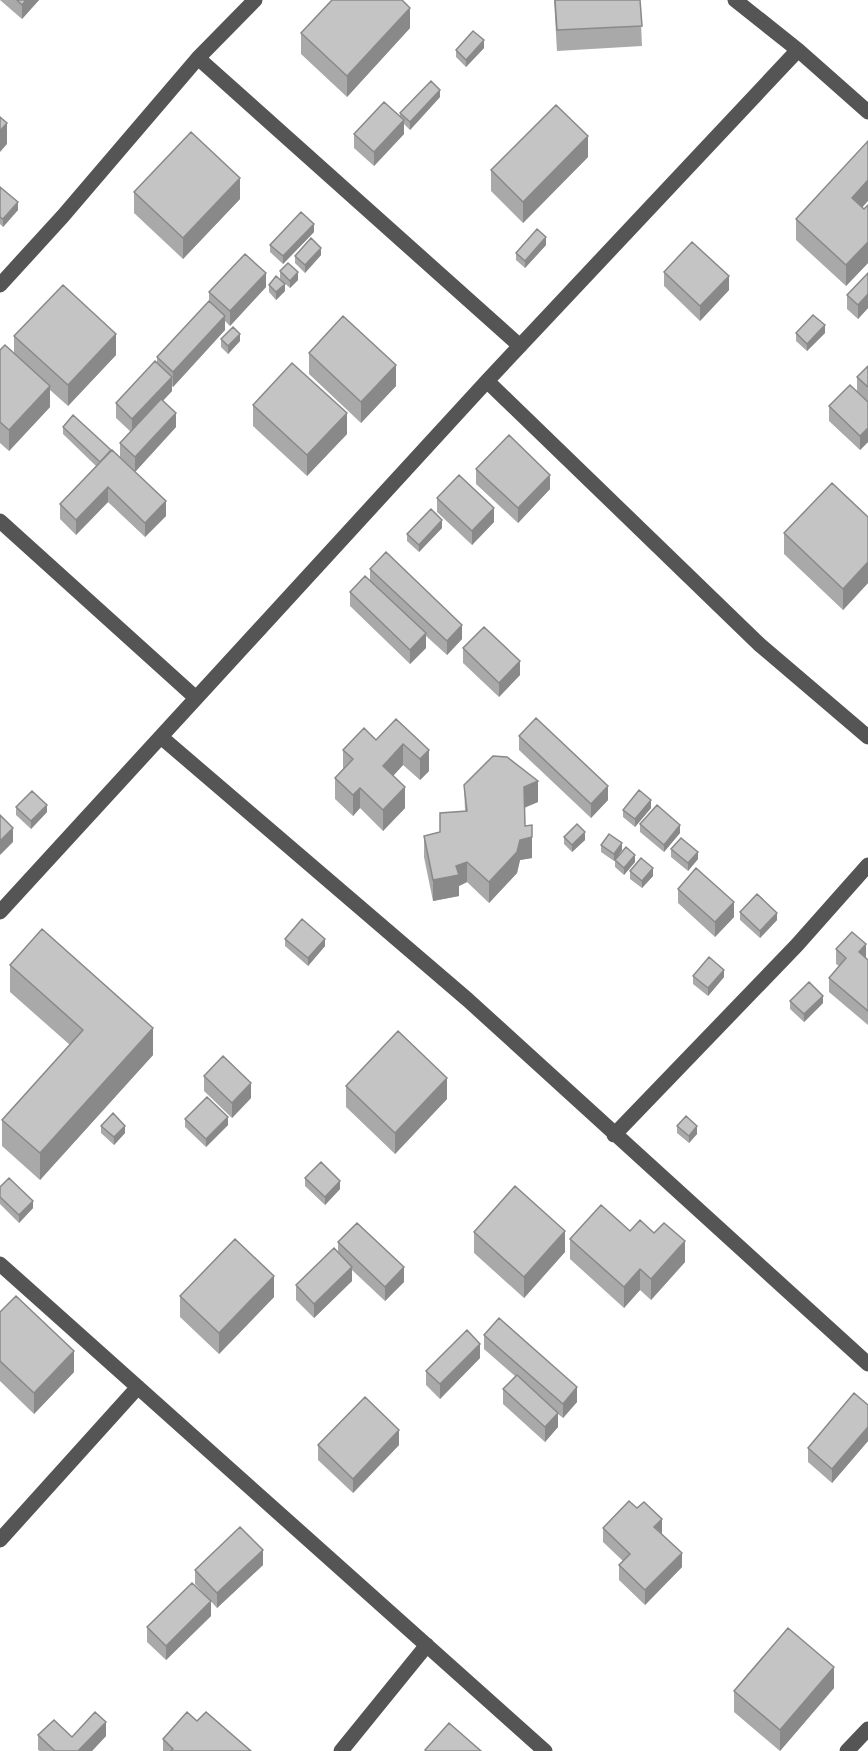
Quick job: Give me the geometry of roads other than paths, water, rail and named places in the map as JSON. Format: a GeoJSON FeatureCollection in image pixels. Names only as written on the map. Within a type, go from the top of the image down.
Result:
{"type":"FeatureCollection","features":[{"type":"Feature","properties":{"kind":"street"},"geometry":{"type":"LineString","coordinates":[[0,285],[63,216],[198,58],[255,0]]}},
{"type":"Feature","properties":{"kind":"street"},"geometry":{"type":"LineString","coordinates":[[735,0],[798,50],[868,112]]}},
{"type":"Feature","properties":{"kind":"street"},"geometry":{"type":"LineString","coordinates":[[0,912],[487,381],[798,50]]}},
{"type":"Feature","properties":{"kind":"street"},"geometry":{"type":"LineString","coordinates":[[198,58],[520,346]]}},
{"type":"Feature","properties":{"kind":"street"},"geometry":{"type":"LineString","coordinates":[[487,381],[760,645],[868,737]]}},
{"type":"Feature","properties":{"kind":"street"},"geometry":{"type":"LineString","coordinates":[[0,521],[196,698]]}},
{"type":"Feature","properties":{"kind":"street"},"geometry":{"type":"LineString","coordinates":[[161,737],[468,1000],[868,1364]]}},
{"type":"Feature","properties":{"kind":"street"},"geometry":{"type":"LineString","coordinates":[[614,1135],[797,945],[868,865]]}},
{"type":"Feature","properties":{"kind":"street"},"geometry":{"type":"LineString","coordinates":[[0,1264],[545,1751]]}},
{"type":"Feature","properties":{"kind":"street"},"geometry":{"type":"LineString","coordinates":[[0,1540],[138,1387]]}},
{"type":"Feature","properties":{"kind":"street"},"geometry":{"type":"LineString","coordinates":[[341,1751],[427,1645]]}},
{"type":"Feature","properties":{"kind":"street"},"geometry":{"type":"LineString","coordinates":[[847,1751],[868,1729]]}}]}
